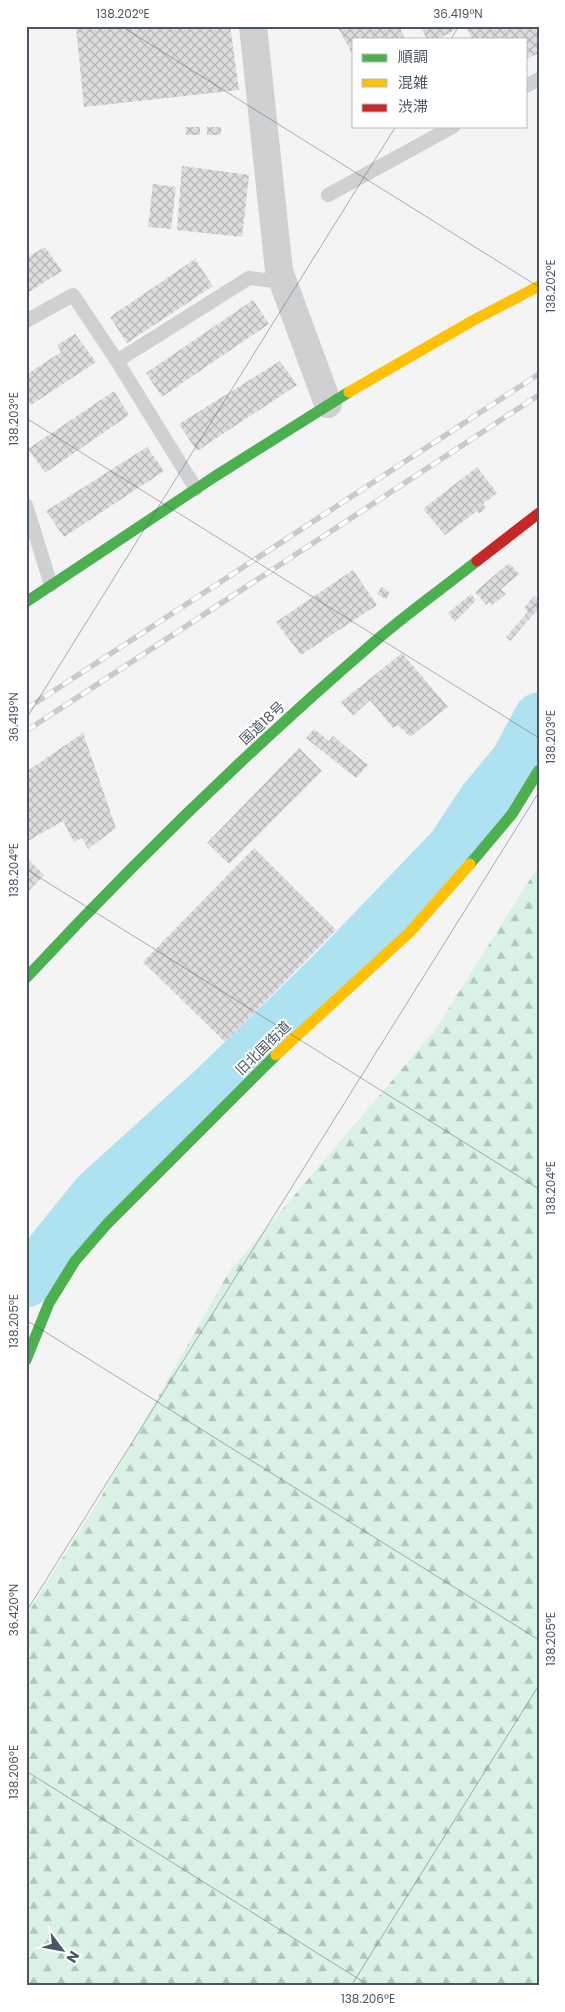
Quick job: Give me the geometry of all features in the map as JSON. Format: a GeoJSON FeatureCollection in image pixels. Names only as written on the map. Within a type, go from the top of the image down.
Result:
{"type":"FeatureCollection","features":[{"type":"Feature","properties":{"kind":"main road"},"geometry":{"type":"LineString","coordinates":[[26,602],[196,488],[328,404],[483,314],[539,286]]}},
{"type":"Feature","properties":{"kind":"main road","name":"国道18号"},"geometry":{"type":"LineString","coordinates":[[26,978],[94,905],[270,735],[374,642],[539,513]]}},
{"type":"Feature","properties":{"kind":"main road","name":"旧北国街道"},"geometry":{"type":"LineString","coordinates":[[26,1360],[49,1303],[75,1261],[107,1224],[274,1057],[410,932],[512,814],[539,770]]}},
{"type":"Feature","properties":{"kind":"street"},"geometry":{"type":"LineString","coordinates":[[253,26],[279,271],[328,404]]}},
{"type":"Feature","properties":{"kind":"lane"},"geometry":{"type":"LineString","coordinates":[[328,195],[450,128]]}},
{"type":"Feature","properties":{"kind":"lane"},"geometry":{"type":"LineString","coordinates":[[117,361],[249,278],[283,282]]}},
{"type":"Feature","properties":{"kind":"lane"},"geometry":{"type":"LineString","coordinates":[[26,321],[73,295],[117,361],[196,488]]}},
{"type":"Feature","properties":{"kind":"lane"},"geometry":{"type":"LineString","coordinates":[[26,505],[51,585]]}},
{"type":"Feature","properties":{"kind":"green space"},"geometry":{"type":"Polygon","coordinates":[[[539,865],[539,1986],[26,1986],[26,1616],[101,1497],[229,1272],[435,1030],[539,865]]]}},
{"type":"Feature","properties":{"kind":"building"},"geometry":{"type":"Polygon","coordinates":[[[76,26],[230,26],[239,90],[84,107],[76,26]]]}},
{"type":"Feature","properties":{"kind":"building"},"geometry":{"type":"Polygon","coordinates":[[[337,26],[399,26],[405,38],[352,38],[352,53],[337,26]]]}},
{"type":"Feature","properties":{"kind":"building"},"geometry":{"type":"Polygon","coordinates":[[[420,26],[458,26],[459,28],[440,38],[426,38],[420,26]]]}},
{"type":"Feature","properties":{"kind":"building"},"geometry":{"type":"Polygon","coordinates":[[[466,26],[539,26],[539,53],[528,58],[528,38],[472,38],[466,26]]]}},
{"type":"Feature","properties":{"kind":"building"},"geometry":{"type":"Polygon","coordinates":[[[186,127],[200,127],[200,135],[186,135],[186,127]]]}},
{"type":"Feature","properties":{"kind":"building"},"geometry":{"type":"Polygon","coordinates":[[[207,127],[221,127],[221,135],[207,135],[207,127]]]}},
{"type":"Feature","properties":{"kind":"building"},"geometry":{"type":"Polygon","coordinates":[[[182,166],[249,175],[242,237],[177,230],[182,166]]]}},
{"type":"Feature","properties":{"kind":"building"},"geometry":{"type":"Polygon","coordinates":[[[153,184],[176,187],[171,229],[148,227],[153,184]]]}},
{"type":"Feature","properties":{"kind":"building"},"geometry":{"type":"Polygon","coordinates":[[[45,247],[62,271],[26,294],[26,258],[45,247]]]}},
{"type":"Feature","properties":{"kind":"building"},"geometry":{"type":"Polygon","coordinates":[[[195,259],[213,286],[127,343],[110,317],[195,259]]]}},
{"type":"Feature","properties":{"kind":"building"},"geometry":{"type":"Polygon","coordinates":[[[253,300],[269,324],[162,397],[146,373],[253,300]]]}},
{"type":"Feature","properties":{"kind":"building"},"geometry":{"type":"Polygon","coordinates":[[[75,334],[96,362],[31,405],[26,397],[26,375],[61,352],[57,345],[75,334]]]}},
{"type":"Feature","properties":{"kind":"building"},"geometry":{"type":"Polygon","coordinates":[[[280,361],[297,385],[197,451],[179,424],[280,361]]]}},
{"type":"Feature","properties":{"kind":"building"},"geometry":{"type":"Polygon","coordinates":[[[114,391],[129,415],[45,473],[28,449],[114,391]]]}},
{"type":"Feature","properties":{"kind":"building"},"geometry":{"type":"Polygon","coordinates":[[[147,447],[164,471],[64,537],[46,511],[147,447]]]}},
{"type":"Feature","properties":{"kind":"building"},"geometry":{"type":"Polygon","coordinates":[[[477,467],[497,493],[483,504],[486,508],[479,514],[477,511],[445,535],[423,509],[477,467]]]}},
{"type":"Feature","properties":{"kind":"building"},"geometry":{"type":"Polygon","coordinates":[[[509,563],[519,574],[501,589],[506,594],[492,605],[489,602],[486,605],[475,592],[509,563]]]}},
{"type":"Feature","properties":{"kind":"building"},"geometry":{"type":"Polygon","coordinates":[[[353,570],[377,605],[301,655],[276,622],[353,570]]]}},
{"type":"Feature","properties":{"kind":"building"},"geometry":{"type":"Polygon","coordinates":[[[382,587],[390,593],[386,599],[377,594],[382,587]]]}},
{"type":"Feature","properties":{"kind":"building"},"geometry":{"type":"Polygon","coordinates":[[[471,594],[476,600],[455,622],[448,613],[471,594]]]}},
{"type":"Feature","properties":{"kind":"building"},"geometry":{"type":"Polygon","coordinates":[[[534,596],[539,600],[539,608],[510,641],[506,637],[528,612],[524,608],[534,596]]]}},
{"type":"Feature","properties":{"kind":"building"},"geometry":{"type":"Polygon","coordinates":[[[402,653],[448,707],[410,737],[398,725],[393,728],[370,700],[353,716],[341,702],[402,653]]]}},
{"type":"Feature","properties":{"kind":"building"},"geometry":{"type":"Polygon","coordinates":[[[314,729],[329,741],[333,736],[368,765],[356,778],[306,738],[314,729]]]}},
{"type":"Feature","properties":{"kind":"building"},"geometry":{"type":"Polygon","coordinates":[[[83,733],[116,828],[88,849],[82,838],[74,842],[63,821],[26,842],[26,772],[83,733]]]}},
{"type":"Feature","properties":{"kind":"building"},"geometry":{"type":"Polygon","coordinates":[[[299,748],[322,771],[229,864],[207,843],[299,748]]]}},
{"type":"Feature","properties":{"kind":"building"},"geometry":{"type":"Polygon","coordinates":[[[254,848],[336,930],[225,1042],[143,962],[254,848]]]}},
{"type":"Feature","properties":{"kind":"building"},"geometry":{"type":"Polygon","coordinates":[[[26,857],[44,875],[26,894],[26,857]]]}},
{"type":"Feature","properties":{"kind":"waterway"},"geometry":{"type":"LineString","coordinates":[[26,1282],[96,1195],[214,1088],[332,973],[452,848],[483,801],[516,761],[539,718]]}},
{"type":"Feature","properties":{"kind":"railway"},"geometry":{"type":"LineString","coordinates":[[26,709],[539,374]]}},
{"type":"Feature","properties":{"kind":"railway"},"geometry":{"type":"LineString","coordinates":[[26,731],[539,395]]}},
{"type":"Feature","properties":{"kind":"traffic: fast"},"geometry":{"type":"LineString","coordinates":[[26,602],[214,477],[349,392]]}},
{"type":"Feature","properties":{"kind":"traffic: fast"},"geometry":{"type":"LineString","coordinates":[[26,978],[109,891],[238,764],[386,632],[477,561]]}},
{"type":"Feature","properties":{"kind":"traffic: fast"},"geometry":{"type":"LineString","coordinates":[[470,864],[512,814],[539,770]]}},
{"type":"Feature","properties":{"kind":"traffic: fast"},"geometry":{"type":"LineString","coordinates":[[26,1360],[49,1303],[75,1261],[107,1224],[276,1055]]}},
{"type":"Feature","properties":{"kind":"traffic: slow"},"geometry":{"type":"LineString","coordinates":[[349,392],[472,321],[539,286]]}},
{"type":"Feature","properties":{"kind":"traffic: slow"},"geometry":{"type":"LineString","coordinates":[[276,1055],[410,932],[470,864]]}},
{"type":"Feature","properties":{"kind":"traffic: jam"},"geometry":{"type":"LineString","coordinates":[[477,561],[539,513]]}}]}
